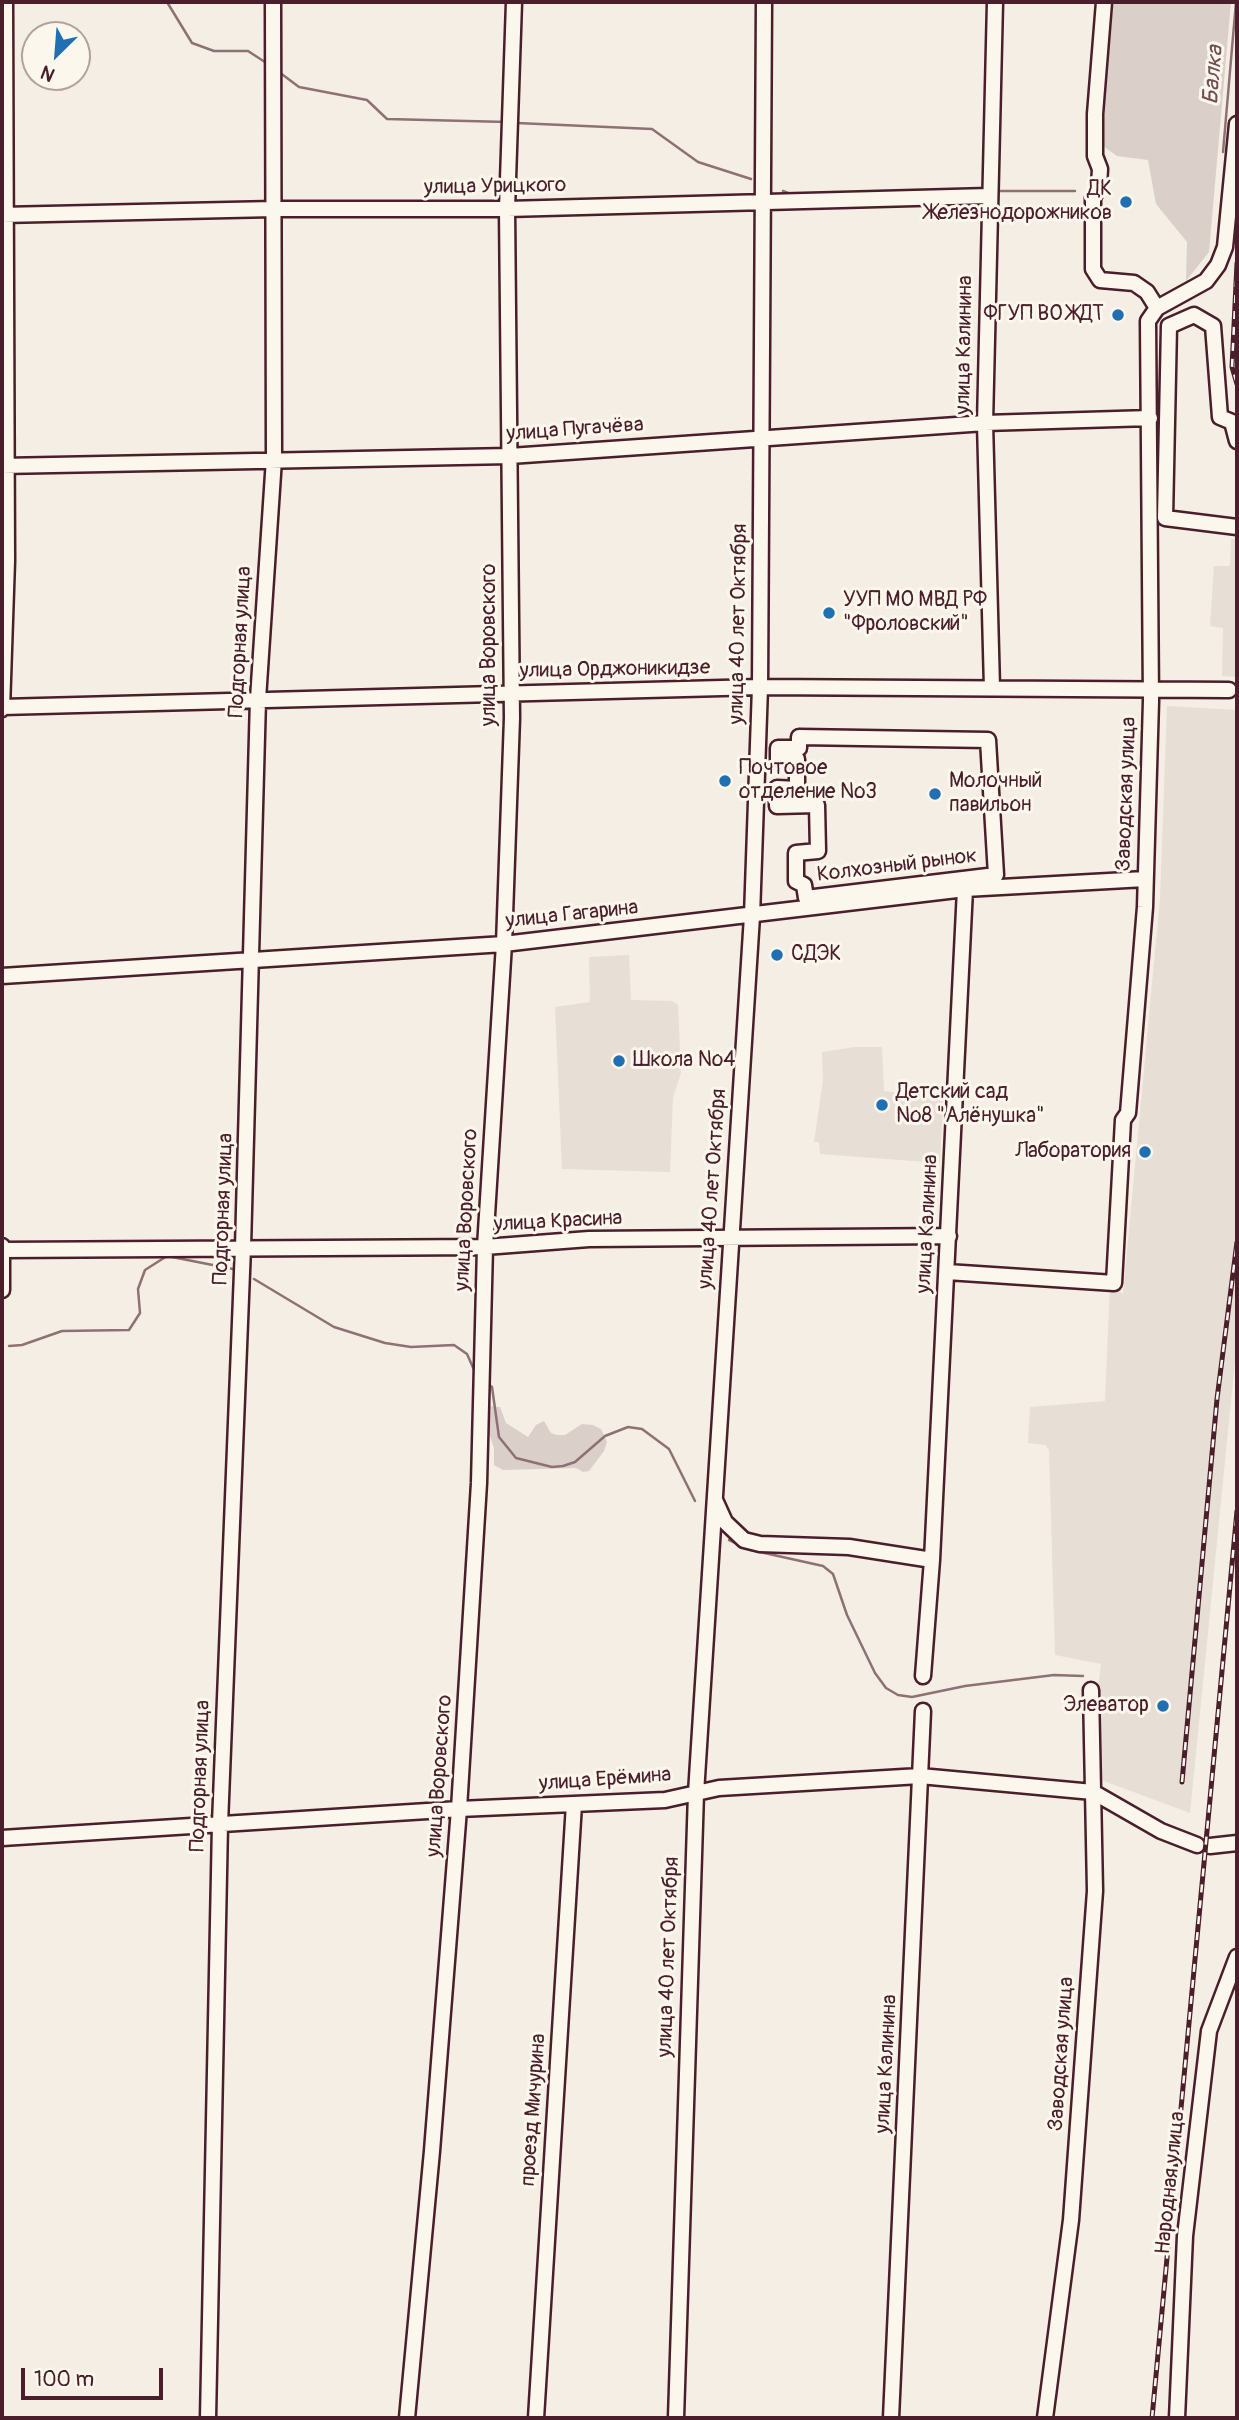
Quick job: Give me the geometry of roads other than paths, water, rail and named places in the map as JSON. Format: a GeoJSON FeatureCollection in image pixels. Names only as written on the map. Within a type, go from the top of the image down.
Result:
{"type":"FeatureCollection","features":[{"type":"Feature","properties":{"kind":"street"},"geometry":{"type":"LineString","coordinates":[[2,708],[5,2]]}},
{"type":"Feature","properties":{"kind":"street","name":"Подгорная улица"},"geometry":{"type":"LineString","coordinates":[[208,2418],[220,1824],[253,959],[258,699],[274,459],[273,2]]}},
{"type":"Feature","properties":{"kind":"street","name":"улица Воровского"},"geometry":{"type":"LineString","coordinates":[[407,2418],[432,2151],[459,1809],[479,1483],[485,1247],[504,944],[511,693],[508,209],[513,2]]}},
{"type":"Feature","properties":{"kind":"street","name":"улица 40 лет Октября"},"geometry":{"type":"LineString","coordinates":[[676,2418],[696,1793],[752,916],[760,687],[764,2]]}},
{"type":"Feature","properties":{"kind":"street","name":"улица Калинина"},"geometry":{"type":"LineString","coordinates":[[992,688],[985,423],[995,2]]}},
{"type":"Feature","properties":{"kind":"street"},"geometry":{"type":"LineString","coordinates":[[1104,2],[1095,114],[1095,156],[1100,169],[1099,186],[1093,198],[1093,269],[1100,280],[1134,283],[1147,292],[1157,307],[1206,281],[1218,265],[1225,247],[1237,124]]}},
{"type":"Feature","properties":{"kind":"street","name":"улица Урицкого"},"geometry":{"type":"LineString","coordinates":[[5,215],[274,209],[508,209],[989,196]]}},
{"type":"Feature","properties":{"kind":"street","name":"Заводская улица"},"geometry":{"type":"LineString","coordinates":[[947,1272],[1114,1283],[1124,1120],[1128,1113],[1145,879],[1151,687],[1149,321],[1157,307]]}},
{"type":"Feature","properties":{"kind":"street"},"geometry":{"type":"LineString","coordinates":[[1237,441],[1232,422],[1220,417],[1213,326],[1194,315],[1169,326],[1165,518],[1237,527]]}},
{"type":"Feature","properties":{"kind":"street","name":"улица Пугачёва"},"geometry":{"type":"LineString","coordinates":[[4,466],[510,456],[985,423],[1150,418]]}},
{"type":"Feature","properties":{"kind":"street","name":"улица Орджоникидзе"},"geometry":{"type":"LineString","coordinates":[[2,708],[760,687],[1151,687],[1229,690]]}},
{"type":"Feature","properties":{"kind":"street","name":"Колхозный рынок"},"geometry":{"type":"LineString","coordinates":[[799,737],[988,740],[996,875],[806,898],[804,885],[796,881],[796,853],[818,850],[817,805],[776,806],[777,788],[796,789],[797,779],[797,759],[778,759],[778,748],[799,748],[799,737]]}},
{"type":"Feature","properties":{"kind":"street","name":"улица Гагарина"},"geometry":{"type":"LineString","coordinates":[[2,976],[504,944],[965,889],[1145,879]]}},
{"type":"Feature","properties":{"kind":"street","name":"улица Калинина"},"geometry":{"type":"LineString","coordinates":[[923,1676],[932,1560],[965,889]]}},
{"type":"Feature","properties":{"kind":"street","name":"улица Красина"},"geometry":{"type":"LineString","coordinates":[[2,1248],[485,1247],[589,1239],[949,1236]]}},
{"type":"Feature","properties":{"kind":"street"},"geometry":{"type":"LineString","coordinates":[[2,1248],[2,1290]]}},
{"type":"Feature","properties":{"kind":"street"},"geometry":{"type":"LineString","coordinates":[[714,1498],[725,1522],[744,1540],[760,1544],[849,1547],[932,1560]]}},
{"type":"Feature","properties":{"kind":"street","name":"Заводская улица"},"geometry":{"type":"LineString","coordinates":[[1045,2418],[1071,2220],[1095,1891],[1091,1690]]}},
{"type":"Feature","properties":{"kind":"street","name":"улица Калинина"},"geometry":{"type":"LineString","coordinates":[[891,2418],[923,1711]]}},
{"type":"Feature","properties":{"kind":"street","name":"улица Ерёмина"},"geometry":{"type":"LineString","coordinates":[[2,1838],[459,1809],[665,1800],[719,1788],[920,1776],[1064,1787],[1093,1793],[1161,1831],[1204,1846],[1237,1843]]}},
{"type":"Feature","properties":{"kind":"street","name":"проезд Мичурина"},"geometry":{"type":"LineString","coordinates":[[536,2418],[574,1804]]}},
{"type":"Feature","properties":{"kind":"street","name":"Народная улица"},"geometry":{"type":"LineString","coordinates":[[1177,2418],[1185,2236],[1209,2031],[1237,1957]]}},
{"type":"Feature","properties":{"kind":"waterway"},"geometry":{"type":"LineString","coordinates":[[167,2],[192,43],[214,51],[248,51],[268,64]]}},
{"type":"Feature","properties":{"kind":"waterway","name":"Балка"},"geometry":{"type":"LineString","coordinates":[[1223,152],[1236,2]]}},
{"type":"Feature","properties":{"kind":"waterway"},"geometry":{"type":"LineString","coordinates":[[279,72],[299,87],[367,100],[387,119],[507,122]]}},
{"type":"Feature","properties":{"kind":"waterway"},"geometry":{"type":"LineString","coordinates":[[517,123],[652,129],[698,162],[751,179]]}},
{"type":"Feature","properties":{"kind":"waterway"},"geometry":{"type":"LineString","coordinates":[[783,191],[793,195]]}},
{"type":"Feature","properties":{"kind":"waterway"},"geometry":{"type":"LineString","coordinates":[[996,191],[1075,191]]}},
{"type":"Feature","properties":{"kind":"waterway"},"geometry":{"type":"LineString","coordinates":[[981,299],[983,201]]}},
{"type":"Feature","properties":{"kind":"waterway"},"geometry":{"type":"LineString","coordinates":[[9,1346],[22,1345],[62,1331],[129,1330],[140,1313],[138,1289],[145,1270],[167,1256],[233,1269]]}},
{"type":"Feature","properties":{"kind":"waterway"},"geometry":{"type":"LineString","coordinates":[[254,1279],[334,1327],[385,1343],[411,1347],[454,1345],[467,1354],[475,1372]]}},
{"type":"Feature","properties":{"kind":"waterway"},"geometry":{"type":"LineString","coordinates":[[488,1384],[492,1387],[499,1437],[516,1458],[552,1467],[563,1466],[575,1462],[605,1436],[628,1427],[642,1429],[669,1449],[695,1501]]}},
{"type":"Feature","properties":{"kind":"waterway"},"geometry":{"type":"LineString","coordinates":[[729,1540],[751,1550],[823,1566],[833,1574],[847,1615],[875,1673],[886,1688],[898,1695],[912,1697],[965,1686],[1054,1675],[1083,1676]]}},
{"type":"Feature","properties":{"kind":"railway"},"geometry":{"type":"LineString","coordinates":[[1237,263],[1232,367],[1237,384]]}},
{"type":"Feature","properties":{"kind":"railway"},"geometry":{"type":"LineString","coordinates":[[1182,1782],[1217,1399],[1237,1242]]}},
{"type":"Feature","properties":{"kind":"railway"},"geometry":{"type":"LineString","coordinates":[[1152,2418],[1237,1511]]}},
{"type":"Feature","properties":{"kind":"place","name":"ДК Железнодорожников"},"geometry":{"type":"Point","coordinates":[1126,202]}},
{"type":"Feature","properties":{"kind":"place","name":"ФГУП ВО ЖДТ"},"geometry":{"type":"Point","coordinates":[1118,315]}},
{"type":"Feature","properties":{"kind":"place","name":"УУП МО МВД РФ \"Фроловский\""},"geometry":{"type":"Point","coordinates":[829,613]}},
{"type":"Feature","properties":{"kind":"place","name":"Почтовое отделение №3"},"geometry":{"type":"Point","coordinates":[725,781]}},
{"type":"Feature","properties":{"kind":"place","name":"Молочный павильон"},"geometry":{"type":"Point","coordinates":[935,794]}},
{"type":"Feature","properties":{"kind":"place","name":"СДЭК"},"geometry":{"type":"Point","coordinates":[777,955]}},
{"type":"Feature","properties":{"kind":"place","name":"Школа №4"},"geometry":{"type":"Point","coordinates":[619,1061]}},
{"type":"Feature","properties":{"kind":"place","name":"Детский сад №8 \"Алёнушка\""},"geometry":{"type":"Point","coordinates":[882,1105]}},
{"type":"Feature","properties":{"kind":"place","name":"Лаборатория"},"geometry":{"type":"Point","coordinates":[1145,1152]}},
{"type":"Feature","properties":{"kind":"place","name":"Элеватор"},"geometry":{"type":"Point","coordinates":[1163,1706]}}]}
